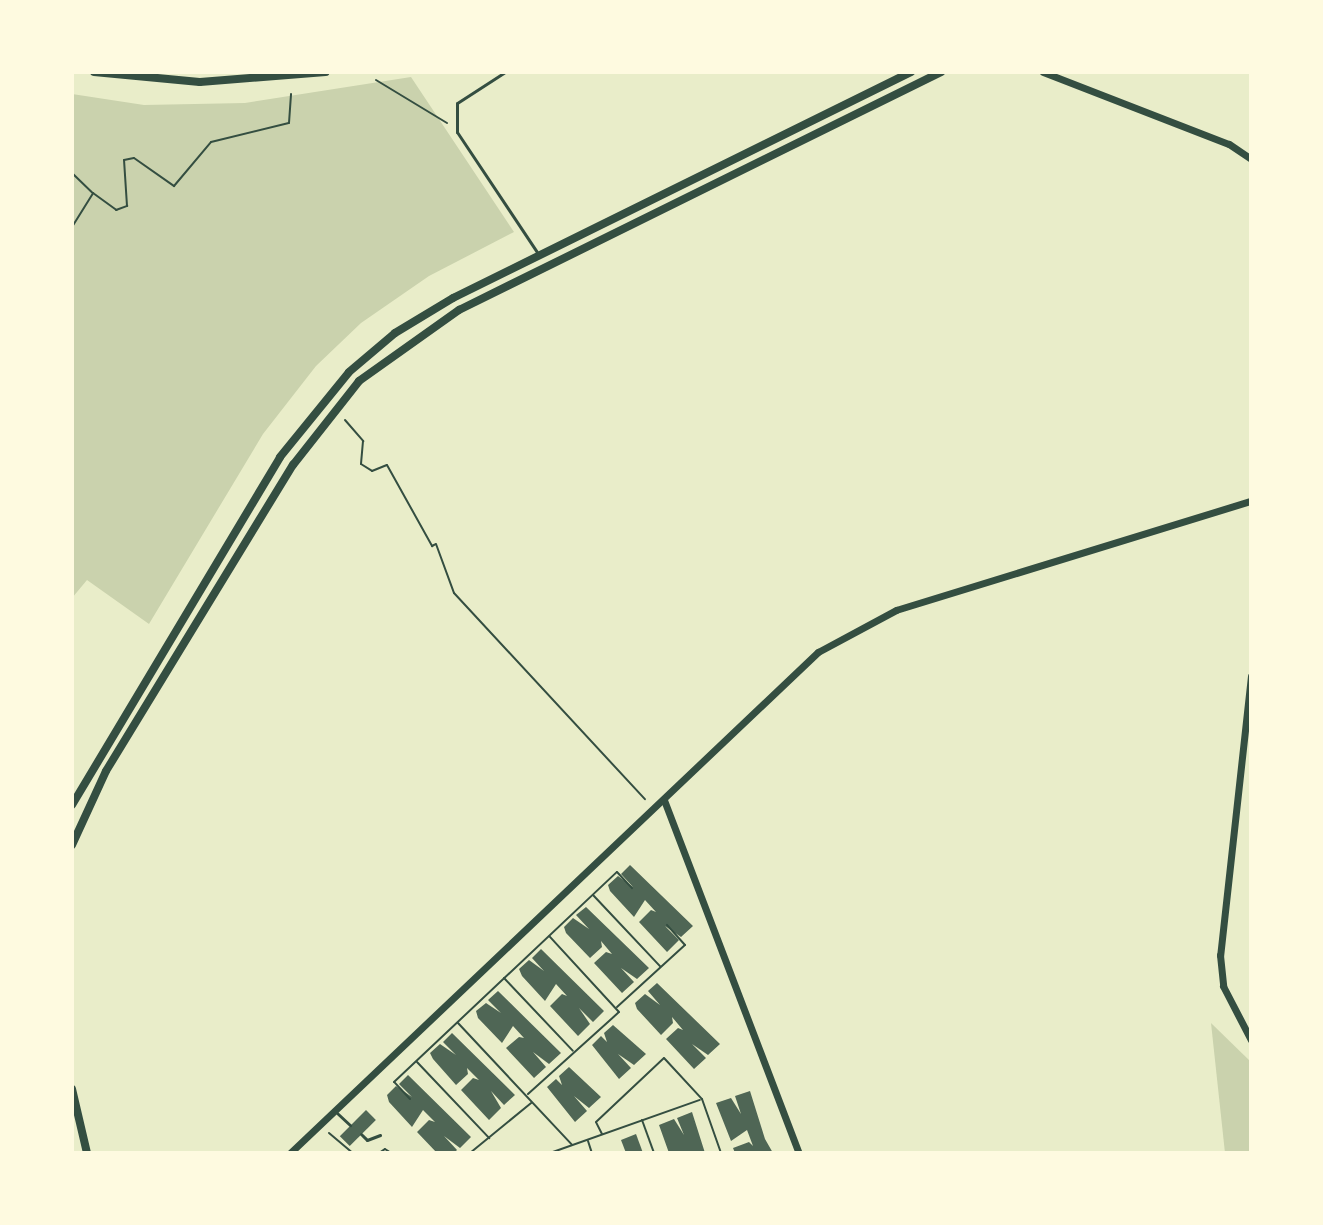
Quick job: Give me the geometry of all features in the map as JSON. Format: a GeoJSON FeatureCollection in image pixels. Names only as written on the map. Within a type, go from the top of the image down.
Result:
{"type":"FeatureCollection","features":[{"type":"Feature","properties":{"kind":"main road"},"geometry":{"type":"LineString","coordinates":[[94,72],[200,82],[326,72]]}},
{"type":"Feature","properties":{"kind":"main road"},"geometry":{"type":"LineString","coordinates":[[72,805],[316,407],[395,333],[539,256],[911,72]]}},
{"type":"Feature","properties":{"kind":"main road"},"geometry":{"type":"LineString","coordinates":[[72,845],[106,771],[293,465],[359,381],[459,310],[941,72]]}},
{"type":"Feature","properties":{"kind":"main road"},"geometry":{"type":"LineString","coordinates":[[72,1089],[87,1153]]}},
{"type":"Feature","properties":{"kind":"street"},"geometry":{"type":"LineString","coordinates":[[1043,72],[1229,144],[1251,159]]}},
{"type":"Feature","properties":{"kind":"street"},"geometry":{"type":"LineString","coordinates":[[290,1153],[323,1127],[818,652],[896,610],[1251,501]]}},
{"type":"Feature","properties":{"kind":"street"},"geometry":{"type":"LineString","coordinates":[[1251,676],[1220,955],[1223,986],[1251,1040]]}},
{"type":"Feature","properties":{"kind":"street"},"geometry":{"type":"LineString","coordinates":[[664,800],[799,1153]]}},
{"type":"Feature","properties":{"kind":"lane"},"geometry":{"type":"LineString","coordinates":[[505,72],[457,103],[457,132],[539,256]]}},
{"type":"Feature","properties":{"kind":"lane"},"geometry":{"type":"LineString","coordinates":[[337,1113],[350,1125]]}},
{"type":"Feature","properties":{"kind":"lane"},"geometry":{"type":"LineString","coordinates":[[361,1134],[367,1140],[380,1135]]}},
{"type":"Feature","properties":{"kind":"path"},"geometry":{"type":"LineString","coordinates":[[376,80],[457,132]]}},
{"type":"Feature","properties":{"kind":"path"},"geometry":{"type":"LineString","coordinates":[[72,173],[116,210],[127,206],[123,165],[129,157],[174,186],[211,142],[289,123],[291,94]]}},
{"type":"Feature","properties":{"kind":"path"},"geometry":{"type":"LineString","coordinates":[[72,227],[93,193]]}},
{"type":"Feature","properties":{"kind":"path"},"geometry":{"type":"LineString","coordinates":[[345,420],[363,441],[361,464],[372,471],[387,465],[432,546],[436,544],[454,593],[575,718],[654,809]]}},
{"type":"Feature","properties":{"kind":"path"},"geometry":{"type":"LineString","coordinates":[[410,1099],[394,1082],[416,1061],[617,872],[632,888]]}},
{"type":"Feature","properties":{"kind":"path"},"geometry":{"type":"LineString","coordinates":[[592,895],[661,967]]}},
{"type":"Feature","properties":{"kind":"path"},"geometry":{"type":"LineString","coordinates":[[616,1008],[685,945],[667,925]]}},
{"type":"Feature","properties":{"kind":"path"},"geometry":{"type":"LineString","coordinates":[[528,1094],[619,1012],[549,936]]}},
{"type":"Feature","properties":{"kind":"path"},"geometry":{"type":"LineString","coordinates":[[504,978],[574,1052]]}},
{"type":"Feature","properties":{"kind":"path"},"geometry":{"type":"LineString","coordinates":[[458,1022],[572,1145]]}},
{"type":"Feature","properties":{"kind":"path"},"geometry":{"type":"LineString","coordinates":[[602,1134],[596,1122],[664,1058],[702,1099],[721,1153]]}},
{"type":"Feature","properties":{"kind":"path"},"geometry":{"type":"LineString","coordinates":[[416,1061],[489,1138]]}},
{"type":"Feature","properties":{"kind":"path"},"geometry":{"type":"LineString","coordinates":[[550,1153],[702,1099]]}},
{"type":"Feature","properties":{"kind":"path"},"geometry":{"type":"LineString","coordinates":[[470,1153],[532,1102]]}},
{"type":"Feature","properties":{"kind":"path"},"geometry":{"type":"LineString","coordinates":[[642,1120],[654,1153]]}},
{"type":"Feature","properties":{"kind":"path"},"geometry":{"type":"LineString","coordinates":[[323,1127],[353,1153]]}},
{"type":"Feature","properties":{"kind":"path"},"geometry":{"type":"LineString","coordinates":[[588,1140],[592,1153]]}},
{"type":"Feature","properties":{"kind":"path"},"geometry":{"type":"LineString","coordinates":[[379,1153],[385,1149],[391,1153]]}},
{"type":"Feature","properties":{"kind":"green space"},"geometry":{"type":"Polygon","coordinates":[[[411,77],[514,232],[429,276],[361,323],[316,366],[263,434],[149,624],[87,580],[72,598],[72,94],[144,105],[245,103],[411,77]]]}},
{"type":"Feature","properties":{"kind":"green space"},"geometry":{"type":"Polygon","coordinates":[[[1211,1023],[1251,1062],[1251,1153],[1225,1153],[1211,1023]]]}},
{"type":"Feature","properties":{"kind":"building"},"geometry":{"type":"Polygon","coordinates":[[[630,865],[693,926],[681,937],[665,926],[679,940],[667,952],[639,922],[651,910],[656,912],[645,900],[634,917],[610,891],[608,885],[618,876],[633,887],[621,874],[630,865]]]}},
{"type":"Feature","properties":{"kind":"building"},"geometry":{"type":"Polygon","coordinates":[[[586,907],[649,968],[637,979],[621,968],[634,982],[622,993],[594,963],[606,952],[612,954],[601,941],[602,947],[590,958],[566,933],[564,927],[573,918],[589,929],[576,915],[586,907]]]}},
{"type":"Feature","properties":{"kind":"building"},"geometry":{"type":"Polygon","coordinates":[[[541,949],[604,1011],[593,1022],[579,1008],[590,1024],[578,1036],[550,1006],[562,994],[567,996],[556,984],[545,1001],[519,969],[529,960],[544,971],[532,958],[541,949]]]}},
{"type":"Feature","properties":{"kind":"building"},"geometry":{"type":"Polygon","coordinates":[[[657,983],[720,1044],[708,1055],[692,1044],[706,1058],[694,1069],[666,1039],[678,1028],[683,1030],[672,1017],[673,1023],[661,1035],[637,1009],[635,1003],[645,994],[660,1005],[648,991],[657,983]]]}},
{"type":"Feature","properties":{"kind":"building"},"geometry":{"type":"Polygon","coordinates":[[[498,991],[561,1053],[549,1064],[533,1052],[546,1067],[534,1078],[506,1048],[519,1037],[524,1038],[513,1026],[502,1043],[478,1018],[476,1011],[486,1003],[501,1013],[488,1000],[498,991]]]}},
{"type":"Feature","properties":{"kind":"building"},"geometry":{"type":"Polygon","coordinates":[[[613,1025],[646,1054],[634,1065],[618,1054],[631,1068],[619,1079],[592,1045],[601,1036],[607,1042],[604,1033],[613,1025]]]}},
{"type":"Feature","properties":{"kind":"building"},"geometry":{"type":"Polygon","coordinates":[[[452,1033],[515,1095],[504,1105],[491,1091],[501,1108],[489,1120],[461,1090],[473,1078],[479,1080],[467,1068],[468,1074],[456,1085],[430,1053],[440,1044],[456,1055],[443,1042],[452,1033]]]}},
{"type":"Feature","properties":{"kind":"building"},"geometry":{"type":"Polygon","coordinates":[[[569,1067],[601,1097],[589,1108],[574,1096],[587,1111],[575,1122],[547,1087],[556,1079],[562,1085],[559,1076],[569,1067]]]}},
{"type":"Feature","properties":{"kind":"building"},"geometry":{"type":"Polygon","coordinates":[[[408,1075],[471,1137],[460,1148],[444,1136],[457,1150],[454,1153],[437,1153],[417,1132],[429,1120],[435,1122],[423,1110],[412,1127],[389,1102],[387,1095],[396,1086],[412,1097],[399,1084],[408,1075]]]}},
{"type":"Feature","properties":{"kind":"building"},"geometry":{"type":"Polygon","coordinates":[[[750,1091],[765,1139],[773,1153],[735,1153],[733,1148],[749,1142],[753,1146],[747,1130],[731,1141],[716,1103],[731,1098],[741,1114],[735,1096],[750,1091]]]}},
{"type":"Feature","properties":{"kind":"building"},"geometry":{"type":"Polygon","coordinates":[[[366,1110],[376,1120],[350,1146],[340,1136],[366,1110]]]}},
{"type":"Feature","properties":{"kind":"building"},"geometry":{"type":"Polygon","coordinates":[[[692,1112],[705,1153],[669,1153],[659,1125],[674,1119],[684,1135],[677,1118],[692,1112]]]}},
{"type":"Feature","properties":{"kind":"building"},"geometry":{"type":"Polygon","coordinates":[[[636,1134],[643,1153],[626,1153],[621,1140],[636,1134]]]}}]}
